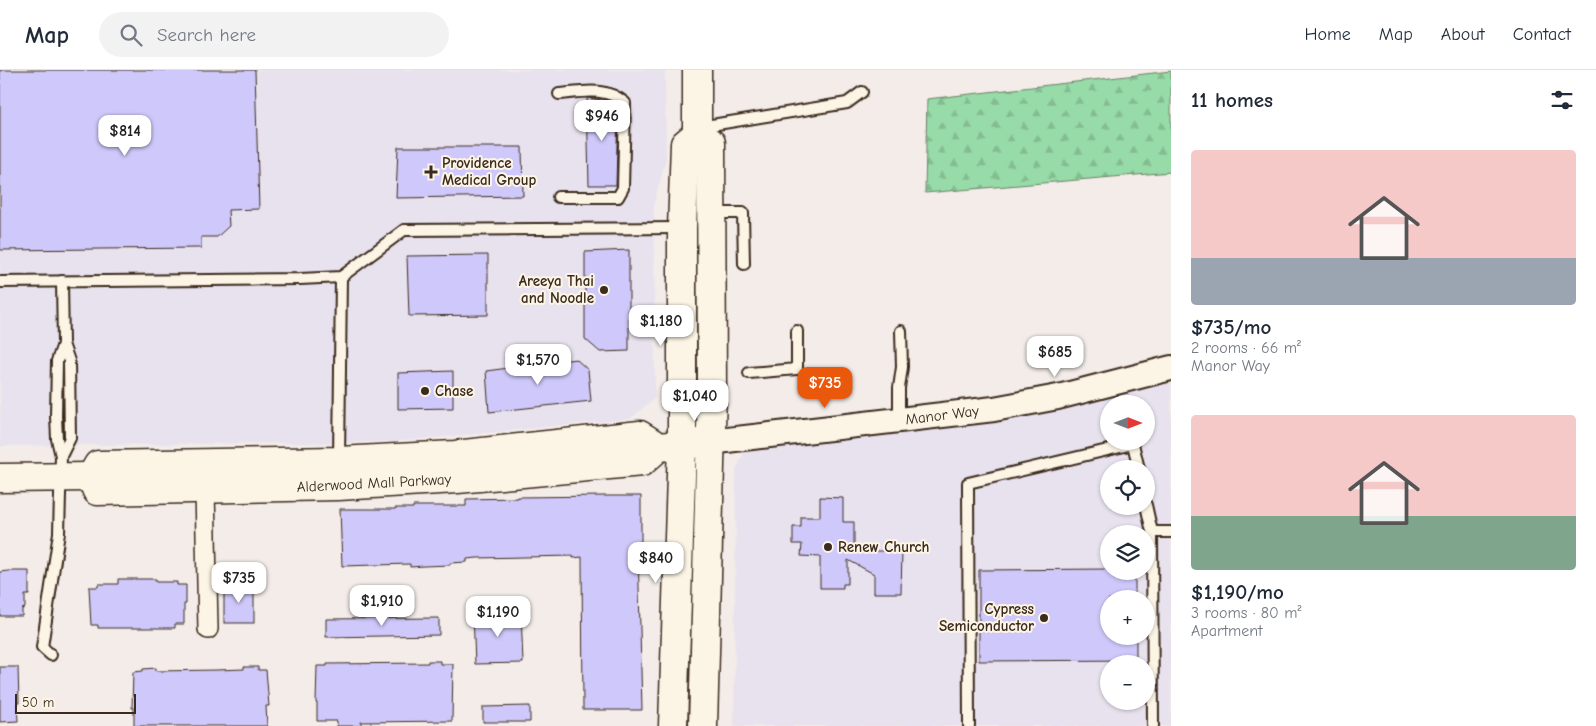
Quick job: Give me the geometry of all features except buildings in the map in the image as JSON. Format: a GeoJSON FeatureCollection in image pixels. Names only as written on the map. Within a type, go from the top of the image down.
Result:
{"type":"FeatureCollection","features":[{"type":"Feature","properties":{"kind":"main road"},"geometry":{"type":"LineString","coordinates":[[673,726],[671,446],[685,144],[697,130],[697,70]]}},
{"type":"Feature","properties":{"kind":"main road"},"geometry":{"type":"LineString","coordinates":[[697,130],[711,143],[712,213],[712,391],[703,726]]}},
{"type":"Feature","properties":{"kind":"main road","name":"Alderwood Mall Parkway"},"geometry":{"type":"LineString","coordinates":[[640,435],[671,446],[642,462],[437,480],[338,486],[97,491],[91,477],[98,465],[339,461],[456,455],[640,435]]}},
{"type":"Feature","properties":{"kind":"main road"},"geometry":{"type":"LineString","coordinates":[[671,446],[710,442]]}},
{"type":"Feature","properties":{"kind":"main road"},"geometry":{"type":"LineString","coordinates":[[0,478],[61,467],[91,477]]}},
{"type":"Feature","properties":{"kind":"street","name":"Manor Way"},"geometry":{"type":"LineString","coordinates":[[710,442],[994,409],[1058,397],[1171,368]]}},
{"type":"Feature","properties":{"kind":"street"},"geometry":{"type":"LineString","coordinates":[[205,488],[208,629]]}},
{"type":"Feature","properties":{"kind":"lane"},"geometry":{"type":"LineString","coordinates":[[558,197],[618,197],[623,188],[625,103],[617,96],[601,91],[559,94]]}},
{"type":"Feature","properties":{"kind":"lane"},"geometry":{"type":"LineString","coordinates":[[697,130],[847,103],[862,92]]}},
{"type":"Feature","properties":{"kind":"lane"},"geometry":{"type":"LineString","coordinates":[[712,213],[743,213],[744,264]]}},
{"type":"Feature","properties":{"kind":"lane"},"geometry":{"type":"LineString","coordinates":[[0,282],[341,277],[404,230],[682,228]]}},
{"type":"Feature","properties":{"kind":"lane"},"geometry":{"type":"LineString","coordinates":[[339,461],[341,277]]}},
{"type":"Feature","properties":{"kind":"lane"},"geometry":{"type":"LineString","coordinates":[[51,655],[42,647],[59,533],[61,467],[56,416],[57,361],[63,344],[62,281]]}},
{"type":"Feature","properties":{"kind":"lane"},"geometry":{"type":"LineString","coordinates":[[749,373],[797,368],[797,331]]}},
{"type":"Feature","properties":{"kind":"lane"},"geometry":{"type":"LineString","coordinates":[[899,420],[898,388],[902,367],[902,332]]}},
{"type":"Feature","properties":{"kind":"lane"},"geometry":{"type":"LineString","coordinates":[[969,726],[968,483],[1134,444],[1137,460]]}},
{"type":"Feature","properties":{"kind":"lane"},"geometry":{"type":"LineString","coordinates":[[1155,532],[1171,532]]}},
{"type":"Feature","properties":{"kind":"lane"},"geometry":{"type":"LineString","coordinates":[[1152,580],[1152,726]]}},
{"type":"Feature","properties":{"kind":"shaded area"},"geometry":{"type":"Polygon","coordinates":[[[0,70],[665,70],[666,159],[654,203],[655,398],[630,419],[391,442],[0,446],[0,70]]]}},
{"type":"Feature","properties":{"kind":"shaded area"},"geometry":{"type":"Polygon","coordinates":[[[1171,368],[1171,726],[734,726],[736,471],[745,449],[1171,368]]]}},
{"type":"Feature","properties":{"kind":"green space"},"geometry":{"type":"Polygon","coordinates":[[[1171,71],[1171,172],[925,193],[927,99],[1171,71]]]}},
{"type":"Feature","properties":{"kind":"place","name":"Providence Medical Group"},"geometry":{"type":"Point","coordinates":[431,172]}},
{"type":"Feature","properties":{"kind":"place","name":"Areeya Thai and Noodle"},"geometry":{"type":"Point","coordinates":[604,290]}},
{"type":"Feature","properties":{"kind":"place","name":"Chase"},"geometry":{"type":"Point","coordinates":[425,391]}},
{"type":"Feature","properties":{"kind":"place","name":"Renew Church"},"geometry":{"type":"Point","coordinates":[828,547]}},
{"type":"Feature","properties":{"kind":"place","name":"Cypress Semiconductor"},"geometry":{"type":"Point","coordinates":[1044,618]}}]}
